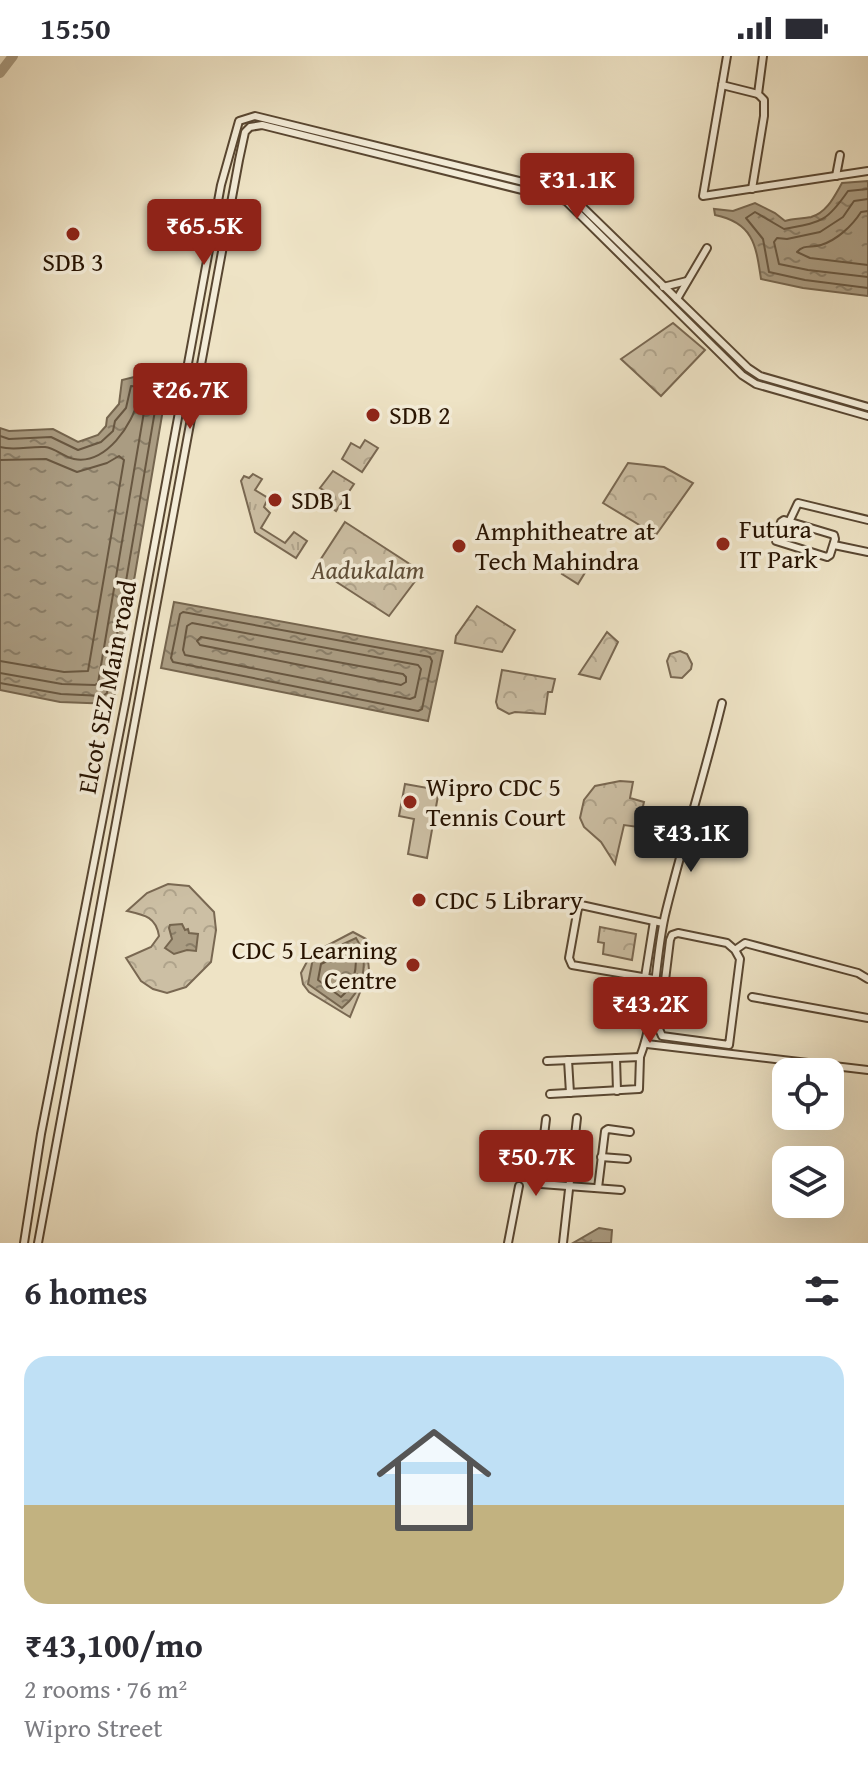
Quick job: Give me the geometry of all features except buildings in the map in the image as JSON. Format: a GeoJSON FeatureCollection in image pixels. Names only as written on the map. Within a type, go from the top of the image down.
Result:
{"type":"FeatureCollection","features":[{"type":"Feature","properties":{"kind":"street"},"geometry":{"type":"LineString","coordinates":[[727,56],[703,196],[868,171]]}},
{"type":"Feature","properties":{"kind":"street"},"geometry":{"type":"LineString","coordinates":[[758,94],[763,56]]}},
{"type":"Feature","properties":{"kind":"street"},"geometry":{"type":"LineString","coordinates":[[722,85],[758,94],[764,100],[752,189]]}},
{"type":"Feature","properties":{"kind":"street"},"geometry":{"type":"LineString","coordinates":[[868,407],[760,376],[713,339],[566,201],[542,190],[255,116],[239,121],[231,145],[242,147],[245,132],[250,127],[262,125],[542,190],[568,193],[677,299],[713,339],[742,375],[756,384],[868,416]]}},
{"type":"Feature","properties":{"kind":"street","name":"Elcot SEZ Main road"},"geometry":{"type":"LineString","coordinates":[[24,1243],[41,1134],[231,145]]}},
{"type":"Feature","properties":{"kind":"street","name":"Elcot SEZ Main road"},"geometry":{"type":"LineString","coordinates":[[41,1226],[242,147]]}},
{"type":"Feature","properties":{"kind":"street"},"geometry":{"type":"LineString","coordinates":[[836,176],[840,155]]}},
{"type":"Feature","properties":{"kind":"street"},"geometry":{"type":"LineString","coordinates":[[677,299],[707,248]]}},
{"type":"Feature","properties":{"kind":"street"},"geometry":{"type":"LineString","coordinates":[[663,287],[688,281]]}},
{"type":"Feature","properties":{"kind":"street"},"geometry":{"type":"LineString","coordinates":[[789,522],[798,503],[868,520]]}},
{"type":"Feature","properties":{"kind":"street"},"geometry":{"type":"LineString","coordinates":[[781,522],[789,522],[834,535],[834,544],[827,557],[776,541],[781,522]]}},
{"type":"Feature","properties":{"kind":"street"},"geometry":{"type":"LineString","coordinates":[[834,544],[868,551]]}},
{"type":"Feature","properties":{"kind":"street"},"geometry":{"type":"LineString","coordinates":[[126,699],[140,700]]}},
{"type":"Feature","properties":{"kind":"street"},"geometry":{"type":"LineString","coordinates":[[550,1094],[640,1088],[640,1057],[647,1044],[663,923],[722,703]]}},
{"type":"Feature","properties":{"kind":"street"},"geometry":{"type":"LineString","coordinates":[[654,979],[572,965],[569,958],[581,905],[663,923]]}},
{"type":"Feature","properties":{"kind":"street"},"geometry":{"type":"LineString","coordinates":[[645,977],[654,921]]}},
{"type":"Feature","properties":{"kind":"street"},"geometry":{"type":"LineString","coordinates":[[728,1053],[740,959],[727,943],[685,933],[672,935],[659,1029],[662,1036],[729,1045]]}},
{"type":"Feature","properties":{"kind":"street"},"geometry":{"type":"LineString","coordinates":[[735,950],[745,943],[858,973],[868,979]]}},
{"type":"Feature","properties":{"kind":"street"},"geometry":{"type":"LineString","coordinates":[[858,973],[868,972]]}},
{"type":"Feature","properties":{"kind":"street"},"geometry":{"type":"LineString","coordinates":[[752,997],[868,1018]]}},
{"type":"Feature","properties":{"kind":"street"},"geometry":{"type":"LineString","coordinates":[[647,1044],[868,1070]]}},
{"type":"Feature","properties":{"kind":"street"},"geometry":{"type":"LineString","coordinates":[[547,1061],[640,1057]]}},
{"type":"Feature","properties":{"kind":"street"},"geometry":{"type":"LineString","coordinates":[[616,1058],[617,1091]]}},
{"type":"Feature","properties":{"kind":"street"},"geometry":{"type":"LineString","coordinates":[[568,1060],[570,1093]]}},
{"type":"Feature","properties":{"kind":"street"},"geometry":{"type":"LineString","coordinates":[[563,1243],[577,1118]]}},
{"type":"Feature","properties":{"kind":"street"},"geometry":{"type":"LineString","coordinates":[[546,1119],[541,1184],[621,1190]]}},
{"type":"Feature","properties":{"kind":"street"},"geometry":{"type":"LineString","coordinates":[[598,1188],[606,1130],[630,1132]]}},
{"type":"Feature","properties":{"kind":"street"},"geometry":{"type":"LineString","coordinates":[[601,1157],[627,1159]]}},
{"type":"Feature","properties":{"kind":"street"},"geometry":{"type":"LineString","coordinates":[[508,1243],[519,1186]]}},
{"type":"Feature","properties":{"kind":"street"},"geometry":{"type":"LineString","coordinates":[[27,1224],[41,1226],[38,1243]]}},
{"type":"Feature","properties":{"kind":"green space"},"geometry":{"type":"Polygon","coordinates":[[[673,323],[705,350],[661,396],[621,359],[673,323]]]}},
{"type":"Feature","properties":{"kind":"green space"},"geometry":{"type":"Polygon","coordinates":[[[365,440],[378,448],[362,472],[342,459],[351,443],[360,448],[365,440]]]}},
{"type":"Feature","properties":{"kind":"green space"},"geometry":{"type":"Polygon","coordinates":[[[628,463],[664,467],[693,483],[656,535],[603,503],[628,463]]]}},
{"type":"Feature","properties":{"kind":"green space"},"geometry":{"type":"Polygon","coordinates":[[[333,471],[354,484],[336,511],[323,502],[330,494],[320,488],[333,471]]]}},
{"type":"Feature","properties":{"kind":"green space"},"geometry":{"type":"Polygon","coordinates":[[[253,474],[262,479],[255,490],[268,498],[264,507],[270,513],[261,528],[285,543],[294,532],[307,541],[296,558],[255,532],[241,481],[244,476],[249,478],[253,474]]]}},
{"type":"Feature","properties":{"kind":"green space","name":"Aadukalam"},"geometry":{"type":"Polygon","coordinates":[[[345,522],[422,572],[389,616],[315,568],[345,522]]]}},
{"type":"Feature","properties":{"kind":"green space"},"geometry":{"type":"Polygon","coordinates":[[[571,561],[586,571],[578,584],[562,574],[571,561]]]}},
{"type":"Feature","properties":{"kind":"green space"},"geometry":{"type":"Polygon","coordinates":[[[477,606],[515,630],[502,652],[455,643],[456,636],[477,606]]]}},
{"type":"Feature","properties":{"kind":"green space"},"geometry":{"type":"Polygon","coordinates":[[[607,632],[618,642],[600,679],[579,674],[607,632]]]}},
{"type":"Feature","properties":{"kind":"green space"},"geometry":{"type":"Polygon","coordinates":[[[680,651],[687,654],[691,669],[682,678],[671,677],[667,661],[670,654],[680,651]]]}},
{"type":"Feature","properties":{"kind":"green space"},"geometry":{"type":"Polygon","coordinates":[[[502,670],[555,679],[552,692],[548,692],[545,714],[509,714],[498,708],[496,702],[502,670]]]}},
{"type":"Feature","properties":{"kind":"green space"},"geometry":{"type":"Polygon","coordinates":[[[633,782],[630,798],[644,802],[638,827],[624,825],[615,864],[580,818],[584,800],[595,786],[633,782]]]}},
{"type":"Feature","properties":{"kind":"green space"},"geometry":{"type":"Polygon","coordinates":[[[405,784],[439,790],[427,858],[408,854],[414,819],[399,816],[405,784]]]}},
{"type":"Feature","properties":{"kind":"green space"},"geometry":{"type":"Polygon","coordinates":[[[670,813],[677,820],[670,841],[663,841],[656,829],[650,826],[652,818],[660,819],[670,813]]]}},
{"type":"Feature","properties":{"kind":"green space"},"geometry":{"type":"Polygon","coordinates":[[[168,884],[189,886],[214,912],[216,930],[211,962],[186,987],[167,993],[141,981],[126,958],[151,947],[159,936],[149,918],[127,911],[147,893],[168,884]]]}},
{"type":"Feature","properties":{"kind":"green space"},"geometry":{"type":"Polygon","coordinates":[[[600,927],[636,934],[632,960],[603,954],[604,943],[598,942],[600,927]]]}},
{"type":"Feature","properties":{"kind":"green space"},"geometry":{"type":"Polygon","coordinates":[[[353,932],[366,939],[369,970],[350,1017],[309,992],[303,984],[301,973],[311,954],[353,932]]]}},
{"type":"Feature","properties":{"kind":"water"},"geometry":{"type":"Polygon","coordinates":[[[868,181],[868,296],[761,279],[751,238],[738,224],[715,215],[714,209],[733,211],[755,203],[785,221],[811,217],[826,208],[842,183],[868,181]]]}},
{"type":"Feature","properties":{"kind":"water"},"geometry":{"type":"Polygon","coordinates":[[[134,377],[167,386],[113,704],[60,702],[0,690],[0,428],[9,431],[53,429],[78,442],[98,435],[119,404],[122,380],[134,377]]]}},
{"type":"Feature","properties":{"kind":"water"},"geometry":{"type":"Polygon","coordinates":[[[174,602],[443,651],[428,721],[161,668],[174,602]]]}},
{"type":"Feature","properties":{"kind":"water"},"geometry":{"type":"Polygon","coordinates":[[[182,924],[189,933],[198,934],[196,951],[174,954],[165,948],[172,939],[169,928],[170,925],[182,924]]]}},
{"type":"Feature","properties":{"kind":"water"},"geometry":{"type":"Polygon","coordinates":[[[356,938],[364,966],[360,984],[342,1008],[308,984],[313,958],[356,938]]]}},
{"type":"Feature","properties":{"kind":"water"},"geometry":{"type":"Polygon","coordinates":[[[599,1228],[612,1230],[611,1243],[573,1243],[599,1228]]]}},
{"type":"Feature","properties":{"kind":"waterway"},"geometry":{"type":"LineString","coordinates":[[0,73],[13,56]]}},
{"type":"Feature","properties":{"kind":"place","name":"SDB 3"},"geometry":{"type":"Point","coordinates":[73,234]}},
{"type":"Feature","properties":{"kind":"place","name":"SDB 2"},"geometry":{"type":"Point","coordinates":[373,415]}},
{"type":"Feature","properties":{"kind":"place","name":"SDB 1"},"geometry":{"type":"Point","coordinates":[275,500]}},
{"type":"Feature","properties":{"kind":"place","name":"Futura IT Park"},"geometry":{"type":"Point","coordinates":[723,544]}},
{"type":"Feature","properties":{"kind":"place","name":"Amphitheatre at Tech Mahindra"},"geometry":{"type":"Point","coordinates":[459,546]}},
{"type":"Feature","properties":{"kind":"place","name":"Wipro CDC 5 Tennis Court"},"geometry":{"type":"Point","coordinates":[410,802]}},
{"type":"Feature","properties":{"kind":"place","name":"CDC 5 Library"},"geometry":{"type":"Point","coordinates":[419,900]}},
{"type":"Feature","properties":{"kind":"place","name":"CDC 5 Learning Centre"},"geometry":{"type":"Point","coordinates":[413,965]}}]}
